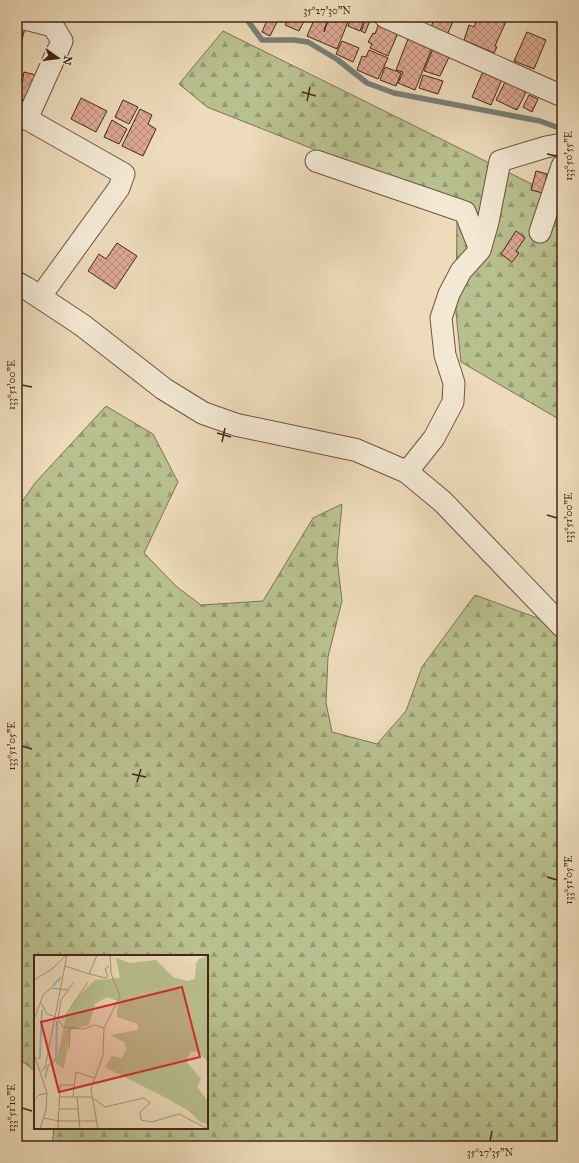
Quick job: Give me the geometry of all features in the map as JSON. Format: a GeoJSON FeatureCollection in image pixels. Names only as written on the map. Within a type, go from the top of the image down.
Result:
{"type":"FeatureCollection","features":[{"type":"Feature","properties":{"kind":"street"},"geometry":{"type":"LineString","coordinates":[[17,17],[53,26],[62,40],[22,119],[124,174],[119,188],[40,297]]}},
{"type":"Feature","properties":{"kind":"street"},"geometry":{"type":"LineString","coordinates":[[385,17],[562,96]]}},
{"type":"Feature","properties":{"kind":"street"},"geometry":{"type":"LineString","coordinates":[[407,472],[434,438],[453,402],[454,383],[446,355],[441,318],[449,294],[461,271],[480,250],[488,222],[500,161],[546,147],[562,144]]}},
{"type":"Feature","properties":{"kind":"street"},"geometry":{"type":"LineString","coordinates":[[316,161],[465,212],[480,250]]}},
{"type":"Feature","properties":{"kind":"street"},"geometry":{"type":"LineString","coordinates":[[540,232],[562,166]]}},
{"type":"Feature","properties":{"kind":"street"},"geometry":{"type":"LineString","coordinates":[[17,283],[82,325],[164,389],[203,413],[237,424],[356,450],[407,472],[443,502],[562,626]]}},
{"type":"Feature","properties":{"kind":"green space"},"geometry":{"type":"Polygon","coordinates":[[[223,31],[562,199],[562,421],[461,362],[456,313],[457,217],[366,170],[207,107],[179,84],[223,31]]]}},
{"type":"Feature","properties":{"kind":"green space"},"geometry":{"type":"Polygon","coordinates":[[[106,406],[153,434],[178,482],[144,553],[177,587],[201,605],[263,601],[313,518],[342,504],[337,558],[342,601],[328,657],[326,703],[332,732],[377,744],[406,711],[422,667],[475,595],[562,627],[562,1146],[52,1146],[54,1129],[208,1129],[208,955],[34,955],[34,1070],[17,1057],[17,509],[35,483],[106,406]]]}},
{"type":"Feature","properties":{"kind":"building"},"geometry":{"type":"Polygon","coordinates":[[[289,17],[306,17],[299,31],[285,25],[289,17]]]}},
{"type":"Feature","properties":{"kind":"building"},"geometry":{"type":"Polygon","coordinates":[[[312,17],[350,17],[337,49],[307,36],[315,18],[312,17]]]}},
{"type":"Feature","properties":{"kind":"building"},"geometry":{"type":"Polygon","coordinates":[[[352,17],[365,17],[360,31],[348,26],[352,17]]]}},
{"type":"Feature","properties":{"kind":"building"},"geometry":{"type":"Polygon","coordinates":[[[367,17],[371,18],[365,33],[361,31],[367,17]]]}},
{"type":"Feature","properties":{"kind":"building"},"geometry":{"type":"Polygon","coordinates":[[[435,17],[455,17],[447,35],[431,27],[435,17]]]}},
{"type":"Feature","properties":{"kind":"building"},"geometry":{"type":"Polygon","coordinates":[[[478,17],[508,17],[495,46],[497,47],[494,53],[464,40],[469,25],[474,27],[478,17]]]}},
{"type":"Feature","properties":{"kind":"building"},"geometry":{"type":"Polygon","coordinates":[[[268,18],[277,22],[270,36],[262,32],[268,18]]]}},
{"type":"Feature","properties":{"kind":"building"},"geometry":{"type":"Polygon","coordinates":[[[379,23],[398,33],[388,56],[370,48],[372,44],[368,42],[373,33],[375,34],[379,23]]]}},
{"type":"Feature","properties":{"kind":"building"},"geometry":{"type":"Polygon","coordinates":[[[17,26],[25,28],[17,60],[17,26]]]}},
{"type":"Feature","properties":{"kind":"building"},"geometry":{"type":"Polygon","coordinates":[[[527,32],[546,40],[534,69],[514,61],[527,32]]]}},
{"type":"Feature","properties":{"kind":"building"},"geometry":{"type":"Polygon","coordinates":[[[408,39],[432,48],[415,90],[398,83],[403,72],[396,70],[408,39]]]}},
{"type":"Feature","properties":{"kind":"building"},"geometry":{"type":"Polygon","coordinates":[[[342,41],[359,48],[353,62],[336,54],[342,41]]]}},
{"type":"Feature","properties":{"kind":"building"},"geometry":{"type":"Polygon","coordinates":[[[433,49],[449,57],[440,76],[424,71],[433,49]]]}},
{"type":"Feature","properties":{"kind":"building"},"geometry":{"type":"Polygon","coordinates":[[[369,50],[388,58],[378,79],[357,70],[362,56],[366,57],[369,50]]]}},
{"type":"Feature","properties":{"kind":"building"},"geometry":{"type":"Polygon","coordinates":[[[385,67],[401,73],[396,86],[380,80],[385,67]]]}},
{"type":"Feature","properties":{"kind":"building"},"geometry":{"type":"Polygon","coordinates":[[[484,69],[503,77],[491,105],[472,97],[484,69]]]}},
{"type":"Feature","properties":{"kind":"building"},"geometry":{"type":"Polygon","coordinates":[[[24,72],[48,78],[41,105],[19,99],[24,72]]]}},
{"type":"Feature","properties":{"kind":"building"},"geometry":{"type":"Polygon","coordinates":[[[423,75],[443,81],[438,94],[419,88],[423,75]]]}},
{"type":"Feature","properties":{"kind":"building"},"geometry":{"type":"Polygon","coordinates":[[[505,82],[526,92],[517,110],[496,100],[505,82]]]}},
{"type":"Feature","properties":{"kind":"building"},"geometry":{"type":"Polygon","coordinates":[[[529,95],[538,99],[532,112],[523,107],[529,95]]]}},
{"type":"Feature","properties":{"kind":"building"},"geometry":{"type":"Polygon","coordinates":[[[81,98],[107,111],[96,132],[71,119],[81,98]]]}},
{"type":"Feature","properties":{"kind":"building"},"geometry":{"type":"Polygon","coordinates":[[[123,100],[138,107],[129,124],[115,117],[123,100]]]}},
{"type":"Feature","properties":{"kind":"building"},"geometry":{"type":"Polygon","coordinates":[[[140,109],[152,115],[148,124],[156,129],[143,156],[122,146],[140,109]]]}},
{"type":"Feature","properties":{"kind":"building"},"geometry":{"type":"Polygon","coordinates":[[[112,120],[127,129],[119,144],[104,137],[112,120]]]}},
{"type":"Feature","properties":{"kind":"building"},"geometry":{"type":"Polygon","coordinates":[[[536,171],[547,174],[543,193],[531,190],[536,171]]]}},
{"type":"Feature","properties":{"kind":"building"},"geometry":{"type":"Polygon","coordinates":[[[516,231],[525,238],[516,251],[519,253],[512,262],[501,254],[516,231]]]}},
{"type":"Feature","properties":{"kind":"building"},"geometry":{"type":"Polygon","coordinates":[[[117,243],[137,256],[115,289],[88,271],[99,254],[106,259],[117,243]]]}},
{"type":"Feature","properties":{"kind":"waterway"},"geometry":{"type":"LineString","coordinates":[[247,17],[248,21],[262,40],[294,40],[308,42],[338,60],[367,83],[394,93],[540,121],[562,129]]}}]}
